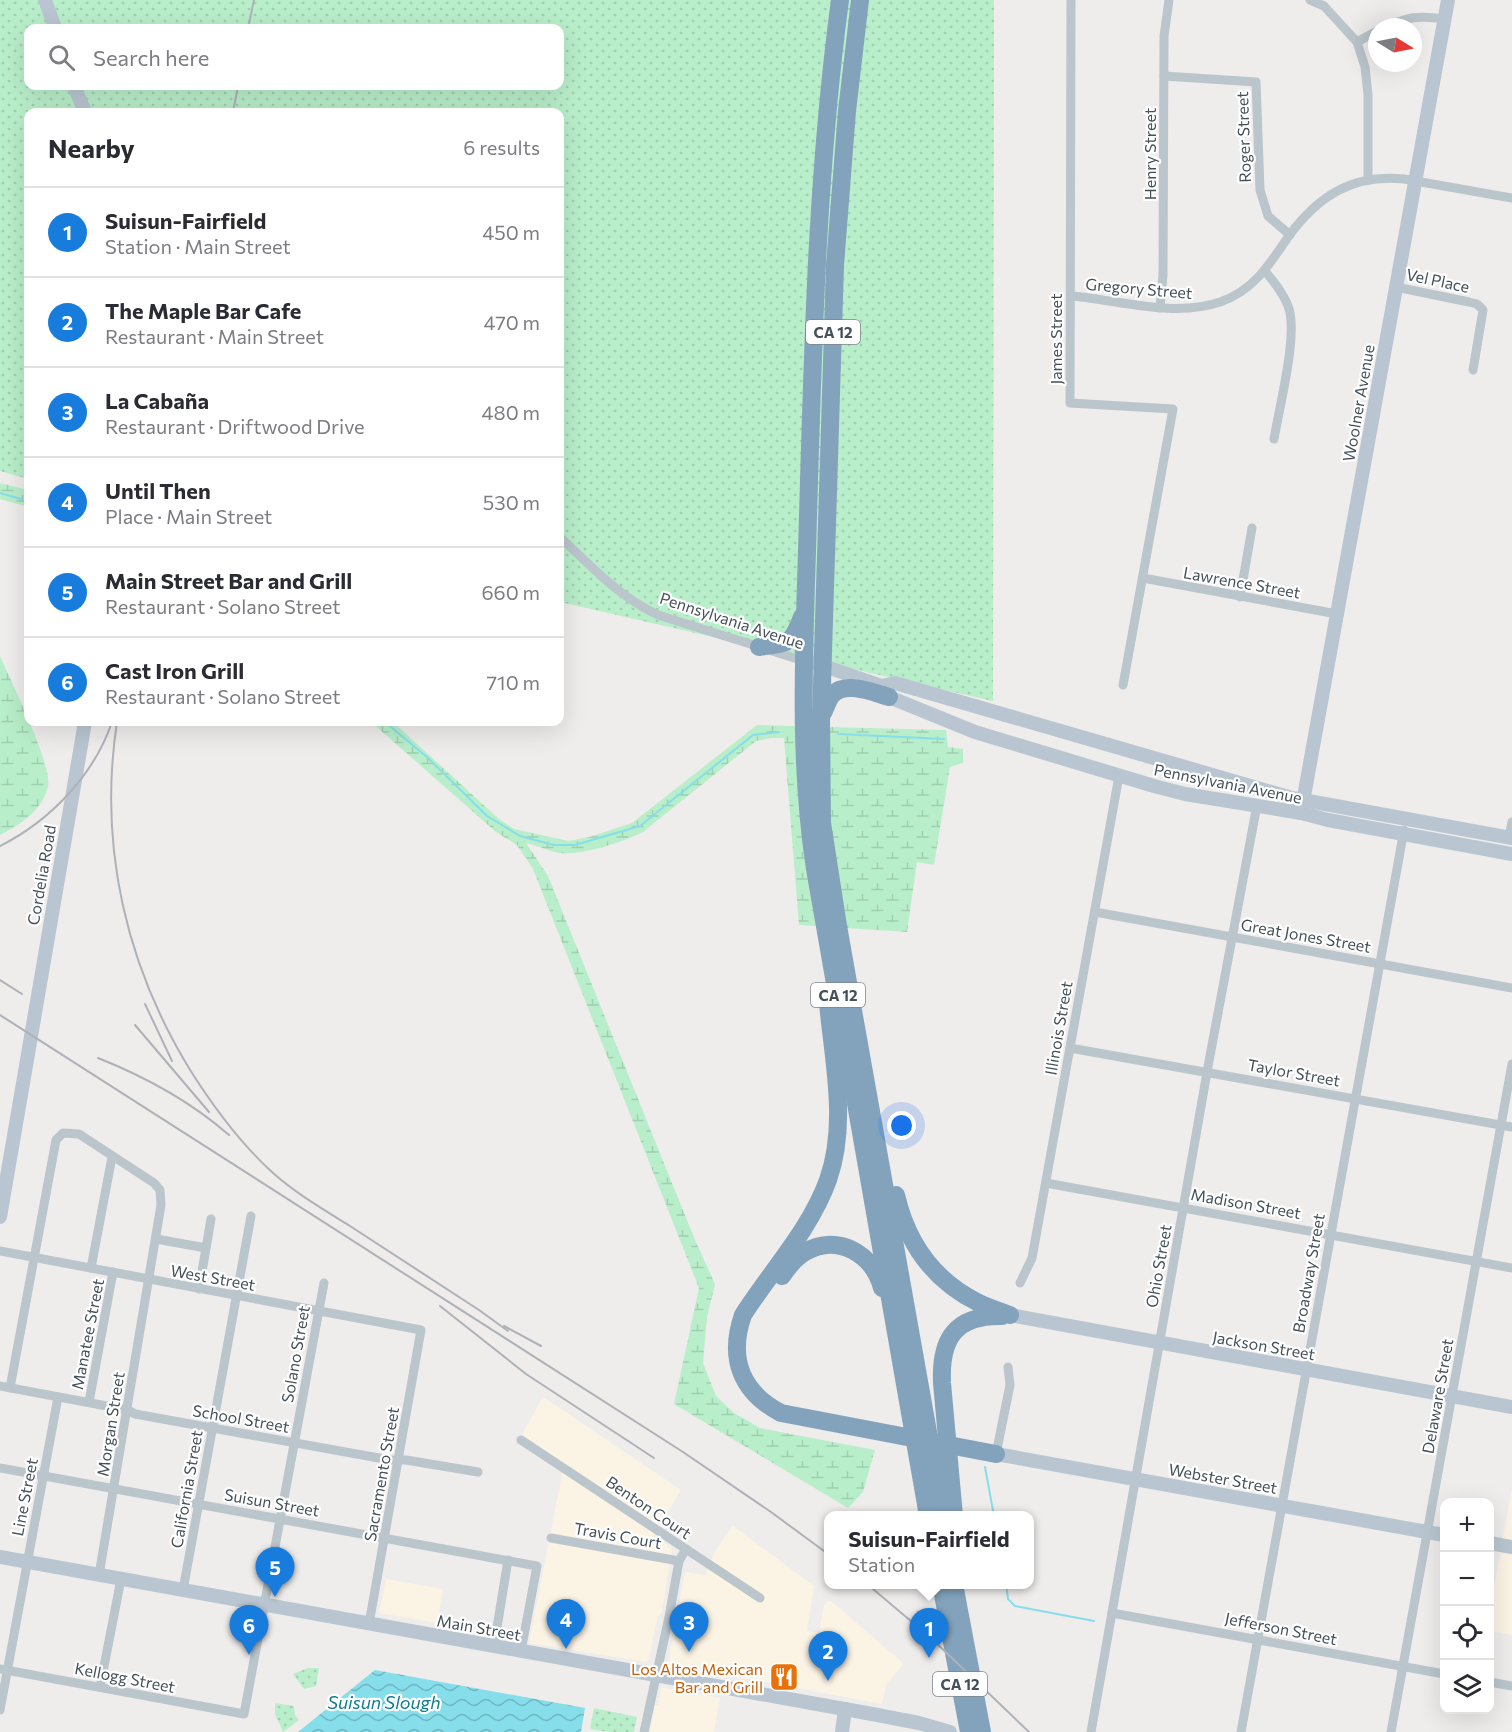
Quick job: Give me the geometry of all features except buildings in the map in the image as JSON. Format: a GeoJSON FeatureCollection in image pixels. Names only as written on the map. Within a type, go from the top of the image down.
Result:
{"type":"FeatureCollection","features":[{"type":"Feature","properties":{"kind":"highway","name":"CA 12"},"geometry":{"type":"LineString","coordinates":[[840,0],[827,110],[816,253],[804,661],[805,795],[808,826],[892,1305],[894,1328],[934,1468],[942,1511]]}},
{"type":"Feature","properties":{"kind":"highway","name":"CA 12"},"geometry":{"type":"LineString","coordinates":[[860,0],[847,111],[835,265],[821,717],[822,823],[918,1417]]}},
{"type":"Feature","properties":{"kind":"highway"},"geometry":{"type":"LineString","coordinates":[[759,647],[781,644],[794,637],[806,607]]}},
{"type":"Feature","properties":{"kind":"highway"},"geometry":{"type":"LineString","coordinates":[[821,717],[833,694],[840,689],[886,692]]}},
{"type":"Feature","properties":{"kind":"highway"},"geometry":{"type":"LineString","coordinates":[[825,927],[824,958],[837,1106],[836,1146],[828,1180],[816,1207],[743,1315],[738,1330],[736,1356],[740,1372],[745,1382],[772,1408],[796,1417],[996,1454]]}},
{"type":"Feature","properties":{"kind":"highway"},"geometry":{"type":"LineString","coordinates":[[856,1028],[868,1058],[892,1176],[906,1229],[924,1259],[947,1283],[980,1304],[1010,1315]]}},
{"type":"Feature","properties":{"kind":"highway"},"geometry":{"type":"LineString","coordinates":[[752,1388],[743,1356],[745,1332],[749,1322],[758,1306],[791,1264],[803,1253],[818,1246],[832,1244],[847,1247],[860,1253],[872,1264],[880,1278],[894,1328]]}},
{"type":"Feature","properties":{"kind":"highway"},"geometry":{"type":"LineString","coordinates":[[952,1511],[934,1468],[945,1422],[941,1364],[943,1350],[949,1338],[969,1321],[980,1317],[1010,1315]]}},
{"type":"Feature","properties":{"kind":"highway","name":"CA 12"},"geometry":{"type":"LineString","coordinates":[[929,1511],[934,1468]]}},
{"type":"Feature","properties":{"kind":"highway","name":"CA 12"},"geometry":{"type":"LineString","coordinates":[[955,1589],[957,1637],[969,1732]]}},
{"type":"Feature","properties":{"kind":"highway","name":"CA 12"},"geometry":{"type":"LineString","coordinates":[[957,1637],[982,1732]]}},
{"type":"Feature","properties":{"kind":"highway"},"geometry":{"type":"LineString","coordinates":[[956,1732],[950,1666],[957,1637]]}},
{"type":"Feature","properties":{"kind":"main road"},"geometry":{"type":"LineString","coordinates":[[45,0],[54,24]]}},
{"type":"Feature","properties":{"kind":"main road","name":"Woolner Avenue"},"geometry":{"type":"LineString","coordinates":[[1302,806],[1448,0]]}},
{"type":"Feature","properties":{"kind":"main road"},"geometry":{"type":"LineString","coordinates":[[76,90],[83,108]]}},
{"type":"Feature","properties":{"kind":"main road","name":"Pennsylvania Avenue"},"geometry":{"type":"LineString","coordinates":[[804,661],[823,665],[975,732],[1185,794],[1257,805],[1302,806],[1406,819],[1510,838]]}},
{"type":"Feature","properties":{"kind":"main road","name":"Pennsylvania Avenue"},"geometry":{"type":"LineString","coordinates":[[886,692],[895,683],[1302,806],[1328,820],[1512,854]]}},
{"type":"Feature","properties":{"kind":"main road","name":"Cordelia Road"},"geometry":{"type":"LineString","coordinates":[[0,1217],[84,726]]}},
{"type":"Feature","properties":{"kind":"main road","name":"Jackson Street"},"geometry":{"type":"LineString","coordinates":[[1010,1315],[1512,1407]]}},
{"type":"Feature","properties":{"kind":"main road","name":"Webster Street"},"geometry":{"type":"LineString","coordinates":[[996,1454],[1440,1534]]}},
{"type":"Feature","properties":{"kind":"main road"},"geometry":{"type":"LineString","coordinates":[[1494,1544],[1512,1547]]}},
{"type":"Feature","properties":{"kind":"main road","name":"Main Street"},"geometry":{"type":"LineString","coordinates":[[0,1557],[845,1709],[919,1723],[950,1732]]}},
{"type":"Feature","properties":{"kind":"main road"},"geometry":{"type":"LineString","coordinates":[[842,1732],[845,1709]]}},
{"type":"Feature","properties":{"kind":"street","name":"James Street"},"geometry":{"type":"LineString","coordinates":[[1071,0],[1070,403],[1173,409],[1123,685]]}},
{"type":"Feature","properties":{"kind":"street","name":"Henry Street"},"geometry":{"type":"LineString","coordinates":[[1160,308],[1163,274],[1164,36],[1169,0]]}},
{"type":"Feature","properties":{"kind":"street"},"geometry":{"type":"LineString","coordinates":[[1310,0],[1324,6],[1357,42],[1365,67],[1368,95],[1368,180]]}},
{"type":"Feature","properties":{"kind":"street"},"geometry":{"type":"LineString","coordinates":[[1406,18],[1422,16],[1444,20]]}},
{"type":"Feature","properties":{"kind":"street"},"geometry":{"type":"LineString","coordinates":[[1357,42],[1368,36]]}},
{"type":"Feature","properties":{"kind":"street","name":"Roger Street"},"geometry":{"type":"LineString","coordinates":[[1164,76],[1256,82],[1260,190],[1268,216],[1290,235]]}},
{"type":"Feature","properties":{"kind":"street","name":"Gregory Street"},"geometry":{"type":"LineString","coordinates":[[1071,297],[1100,298],[1178,309],[1200,308],[1223,301],[1251,285],[1265,271],[1290,235],[1324,198],[1359,181],[1388,177],[1512,198]]}},
{"type":"Feature","properties":{"kind":"street"},"geometry":{"type":"LineString","coordinates":[[1265,271],[1280,289],[1289,308],[1292,328],[1274,439]]}},
{"type":"Feature","properties":{"kind":"street","name":"Vel Place"},"geometry":{"type":"LineString","coordinates":[[1396,287],[1477,304],[1483,310],[1473,370]]}},
{"type":"Feature","properties":{"kind":"street"},"geometry":{"type":"LineString","coordinates":[[1240,597],[1252,528]]}},
{"type":"Feature","properties":{"kind":"street","name":"Pennsylvania Avenue"},"geometry":{"type":"LineString","coordinates":[[564,541],[623,596],[640,607],[658,615],[804,661]]}},
{"type":"Feature","properties":{"kind":"street","name":"Lawrence Street"},"geometry":{"type":"LineString","coordinates":[[1143,578],[1337,614]]}},
{"type":"Feature","properties":{"kind":"street","name":"Illinois Street"},"geometry":{"type":"LineString","coordinates":[[1020,1283],[1032,1258],[1119,776]]}},
{"type":"Feature","properties":{"kind":"street","name":"Ohio Street"},"geometry":{"type":"LineString","coordinates":[[1091,1732],[1257,805]]}},
{"type":"Feature","properties":{"kind":"street","name":"Broadway Street"},"geometry":{"type":"LineString","coordinates":[[1241,1732],[1406,819]]}},
{"type":"Feature","properties":{"kind":"street"},"geometry":{"type":"LineString","coordinates":[[1510,838],[1512,822]]}},
{"type":"Feature","properties":{"kind":"street","name":"Great Jones Street"},"geometry":{"type":"LineString","coordinates":[[1095,912],[1512,988]]}},
{"type":"Feature","properties":{"kind":"street","name":"Taylor Street"},"geometry":{"type":"LineString","coordinates":[[1070,1048],[1512,1127]]}},
{"type":"Feature","properties":{"kind":"street","name":"Delaware Street"},"geometry":{"type":"LineString","coordinates":[[1391,1732],[1512,1064]]}},
{"type":"Feature","properties":{"kind":"street"},"geometry":{"type":"LineString","coordinates":[[10,1388],[53,1152],[58,1136],[69,1132],[78,1134],[112,1157],[91,1268]]}},
{"type":"Feature","properties":{"kind":"street","name":"Morgan Street"},"geometry":{"type":"LineString","coordinates":[[99,1575],[161,1205],[160,1190],[154,1183],[112,1157]]}},
{"type":"Feature","properties":{"kind":"street","name":"Madison Street"},"geometry":{"type":"LineString","coordinates":[[1046,1182],[1512,1268]]}},
{"type":"Feature","properties":{"kind":"street","name":"California Street"},"geometry":{"type":"LineString","coordinates":[[183,1590],[251,1216]]}},
{"type":"Feature","properties":{"kind":"street"},"geometry":{"type":"LineString","coordinates":[[199,1289],[211,1219]]}},
{"type":"Feature","properties":{"kind":"street"},"geometry":{"type":"LineString","coordinates":[[156,1239],[206,1248]]}},
{"type":"Feature","properties":{"kind":"street","name":"West Street"},"geometry":{"type":"LineString","coordinates":[[0,1251],[421,1330]]}},
{"type":"Feature","properties":{"kind":"street","name":"Manatee Street"},"geometry":{"type":"LineString","coordinates":[[89,1402],[113,1272]]}},
{"type":"Feature","properties":{"kind":"street","name":"Solano Street"},"geometry":{"type":"LineString","coordinates":[[244,1714],[324,1283]]}},
{"type":"Feature","properties":{"kind":"street","name":"Sacramento Street"},"geometry":{"type":"LineString","coordinates":[[369,1624],[421,1330]]}},
{"type":"Feature","properties":{"kind":"street"},"geometry":{"type":"LineString","coordinates":[[996,1454],[1010,1385],[1008,1367]]}},
{"type":"Feature","properties":{"kind":"street","name":"School Street"},"geometry":{"type":"LineString","coordinates":[[0,1386],[295,1443],[478,1472]]}},
{"type":"Feature","properties":{"kind":"street","name":"Line Street"},"geometry":{"type":"LineString","coordinates":[[0,1710],[4,1670],[58,1397]]}},
{"type":"Feature","properties":{"kind":"street","name":"Benton Court"},"geometry":{"type":"LineString","coordinates":[[521,1440],[760,1598]]}},
{"type":"Feature","properties":{"kind":"street","name":"Suisun Street"},"geometry":{"type":"LineString","coordinates":[[0,1468],[537,1566],[521,1651]]}},
{"type":"Feature","properties":{"kind":"street","name":"Travis Court"},"geometry":{"type":"LineString","coordinates":[[551,1538],[679,1561]]}},
{"type":"Feature","properties":{"kind":"street"},"geometry":{"type":"LineString","coordinates":[[644,1732],[679,1561],[686,1549]]}},
{"type":"Feature","properties":{"kind":"street"},"geometry":{"type":"LineString","coordinates":[[494,1646],[508,1560]]}},
{"type":"Feature","properties":{"kind":"street"},"geometry":{"type":"LineString","coordinates":[[100,1687],[121,1579]]}},
{"type":"Feature","properties":{"kind":"street","name":"Jefferson Street"},"geometry":{"type":"LineString","coordinates":[[1112,1613],[1440,1673]]}},
{"type":"Feature","properties":{"kind":"street","name":"Kellogg Street"},"geometry":{"type":"LineString","coordinates":[[4,1670],[244,1714]]}},
{"type":"Feature","properties":{"kind":"street"},"geometry":{"type":"LineString","coordinates":[[1494,1683],[1512,1686]]}},
{"type":"Feature","properties":{"kind":"shaded area"},"geometry":{"type":"Polygon","coordinates":[[[543,1397],[681,1490],[654,1536],[672,1548],[662,1612],[657,1618],[649,1660],[646,1662],[529,1643],[564,1464],[522,1434],[543,1397]]]}},
{"type":"Feature","properties":{"kind":"shaded area"},"geometry":{"type":"Polygon","coordinates":[[[1512,1488],[1512,1635],[1494,1632],[1494,1588],[1512,1488]]]}},
{"type":"Feature","properties":{"kind":"shaded area"},"geometry":{"type":"Polygon","coordinates":[[[733,1526],[814,1586],[807,1631],[819,1633],[824,1605],[831,1601],[901,1661],[903,1664],[886,1686],[882,1704],[754,1680],[671,1668],[668,1663],[685,1572],[705,1575],[714,1553],[733,1526]]]}},
{"type":"Feature","properties":{"kind":"shaded area"},"geometry":{"type":"Polygon","coordinates":[[[386,1579],[443,1589],[437,1623],[379,1613],[386,1579]]]}},
{"type":"Feature","properties":{"kind":"shaded area"},"geometry":{"type":"Polygon","coordinates":[[[661,1687],[720,1698],[714,1732],[650,1732],[661,1687]]]}},
{"type":"Feature","properties":{"kind":"green space"},"geometry":{"type":"Polygon","coordinates":[[[0,0],[994,0],[993,701],[564,603],[564,108],[24,108],[24,478],[0,471],[0,0]]]}},
{"type":"Feature","properties":{"kind":"green space"},"geometry":{"type":"Polygon","coordinates":[[[0,483],[24,489],[24,506],[0,499],[0,483]]]}},
{"type":"Feature","properties":{"kind":"green space"},"geometry":{"type":"Polygon","coordinates":[[[0,656],[24,709],[24,726],[31,726],[38,742],[48,776],[48,787],[40,804],[23,822],[0,835],[0,656]]]}},
{"type":"Feature","properties":{"kind":"green space"},"geometry":{"type":"Polygon","coordinates":[[[757,725],[946,730],[948,747],[963,749],[963,763],[950,767],[934,865],[917,862],[907,932],[799,925],[784,738],[756,741],[635,836],[602,847],[568,853],[559,853],[526,843],[548,876],[695,1240],[715,1284],[707,1317],[703,1363],[716,1396],[734,1413],[760,1428],[875,1450],[863,1492],[848,1508],[674,1404],[699,1288],[533,869],[517,845],[496,832],[376,726],[397,726],[499,819],[514,829],[569,841],[632,823],[757,725]]]}},
{"type":"Feature","properties":{"kind":"green space"},"geometry":{"type":"Polygon","coordinates":[[[308,1668],[319,1668],[316,1686],[304,1689],[293,1674],[308,1668]]]}},
{"type":"Feature","properties":{"kind":"green space"},"geometry":{"type":"Polygon","coordinates":[[[275,1703],[294,1706],[295,1715],[299,1720],[283,1732],[275,1714],[275,1703]]]}},
{"type":"Feature","properties":{"kind":"green space"},"geometry":{"type":"Polygon","coordinates":[[[594,1708],[637,1717],[634,1732],[590,1729],[594,1708]]]}},
{"type":"Feature","properties":{"kind":"water","name":"Suisun Slough"},"geometry":{"type":"Polygon","coordinates":[[[375,1670],[585,1708],[581,1732],[298,1732],[375,1670]]]}},
{"type":"Feature","properties":{"kind":"waterway"},"geometry":{"type":"LineString","coordinates":[[0,493],[24,500]]}},
{"type":"Feature","properties":{"kind":"waterway"},"geometry":{"type":"LineString","coordinates":[[390,726],[428,758],[487,816],[520,836],[554,845],[575,845],[640,826],[753,735],[779,732]]}},
{"type":"Feature","properties":{"kind":"waterway"},"geometry":{"type":"LineString","coordinates":[[838,734],[944,739]]}},
{"type":"Feature","properties":{"kind":"waterway"},"geometry":{"type":"LineString","coordinates":[[985,1467],[993,1511]]}},
{"type":"Feature","properties":{"kind":"waterway"},"geometry":{"type":"LineString","coordinates":[[1007,1589],[1008,1599],[1015,1606],[1094,1621]]}},
{"type":"Feature","properties":{"kind":"railway"},"geometry":{"type":"LineString","coordinates":[[249,24],[254,0]]}},
{"type":"Feature","properties":{"kind":"railway"},"geometry":{"type":"LineString","coordinates":[[234,108],[237,90]]}},
{"type":"Feature","properties":{"kind":"railway"},"geometry":{"type":"LineString","coordinates":[[0,846],[36,824],[68,794],[94,760],[110,726]]}},
{"type":"Feature","properties":{"kind":"railway"},"geometry":{"type":"LineString","coordinates":[[117,726],[112,768],[111,814],[115,860],[123,904],[134,948],[150,991],[169,1033],[192,1073],[239,1137],[281,1180],[508,1331]]}},
{"type":"Feature","properties":{"kind":"railway"},"geometry":{"type":"LineString","coordinates":[[0,980],[22,994]]}},
{"type":"Feature","properties":{"kind":"railway"},"geometry":{"type":"LineString","coordinates":[[145,1004],[172,1061]]}},
{"type":"Feature","properties":{"kind":"railway"},"geometry":{"type":"LineString","coordinates":[[0,1015],[683,1452],[824,1551]]}},
{"type":"Feature","properties":{"kind":"railway"},"geometry":{"type":"LineString","coordinates":[[135,1025],[209,1112]]}},
{"type":"Feature","properties":{"kind":"railway"},"geometry":{"type":"LineString","coordinates":[[98,1058],[167,1091],[199,1111],[229,1135]]}},
{"type":"Feature","properties":{"kind":"railway"},"geometry":{"type":"LineString","coordinates":[[440,1306],[526,1374],[654,1458]]}},
{"type":"Feature","properties":{"kind":"railway"},"geometry":{"type":"LineString","coordinates":[[504,1326],[541,1346]]}},
{"type":"Feature","properties":{"kind":"railway"},"geometry":{"type":"LineString","coordinates":[[873,1589],[931,1638],[1029,1732]]}},
{"type":"Feature","properties":{"kind":"place","name":"Main Street Bar and Grill"},"geometry":{"type":"Point","coordinates":[275,1597]}},
{"type":"Feature","properties":{"kind":"place","name":"Until Then"},"geometry":{"type":"Point","coordinates":[566,1649]}},
{"type":"Feature","properties":{"kind":"place","name":"La Cabaña"},"geometry":{"type":"Point","coordinates":[689,1652]}},
{"type":"Feature","properties":{"kind":"place","name":"Cast Iron Grill"},"geometry":{"type":"Point","coordinates":[249,1655]}},
{"type":"Feature","properties":{"kind":"place","name":"Suisun-Fairfield"},"geometry":{"type":"Point","coordinates":[929,1658]}},
{"type":"Feature","properties":{"kind":"place","name":"Los Altos Mexican Bar and Grill"},"geometry":{"type":"Point","coordinates":[784,1677]}},
{"type":"Feature","properties":{"kind":"place","name":"The Maple Bar Cafe"},"geometry":{"type":"Point","coordinates":[828,1681]}}]}
